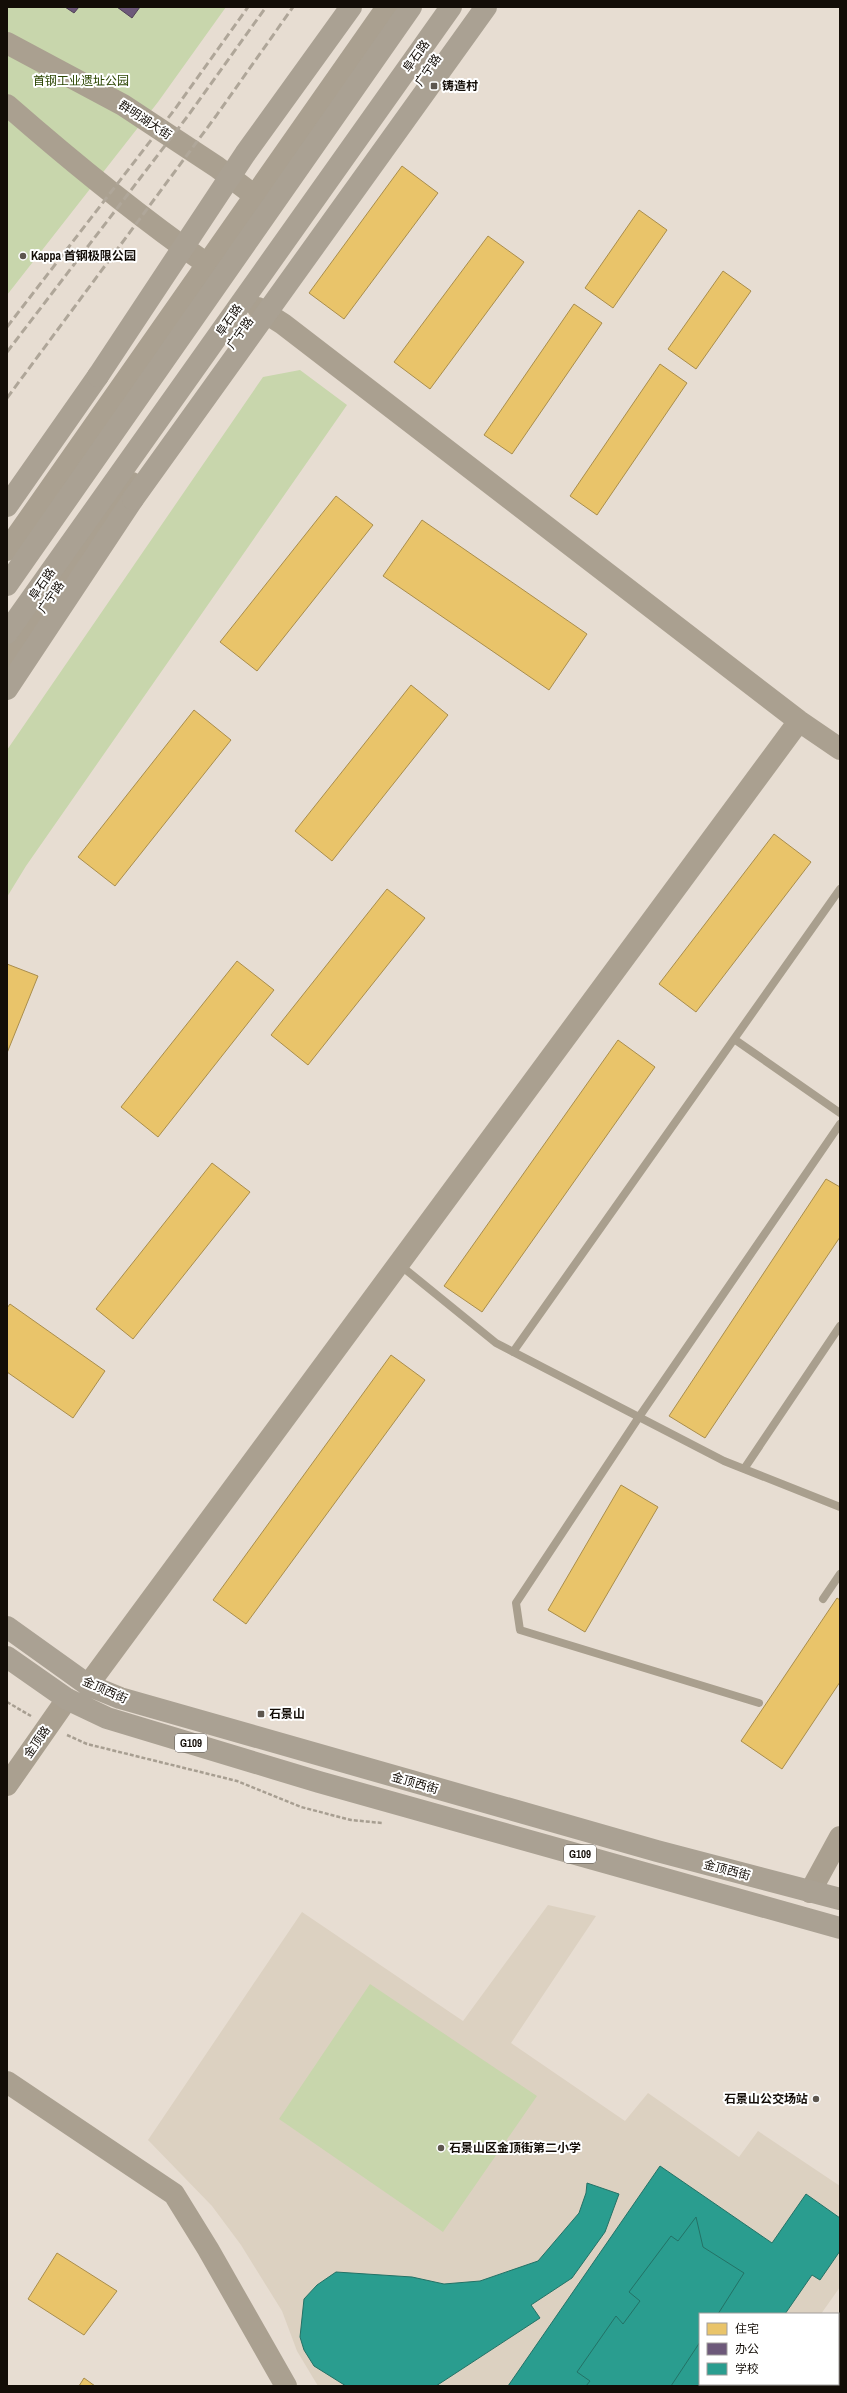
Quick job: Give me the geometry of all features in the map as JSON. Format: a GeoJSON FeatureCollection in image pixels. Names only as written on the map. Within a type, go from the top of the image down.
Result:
{"type":"FeatureCollection","features":[{"type":"Feature","properties":{"kind":"highway"},"geometry":{"type":"LineString","coordinates":[[7,506],[98,376],[245,154],[351,7]]}},
{"type":"Feature","properties":{"kind":"highway"},"geometry":{"type":"LineString","coordinates":[[7,585],[411,7]]}},
{"type":"Feature","properties":{"kind":"highway","name":"阜石路"},"geometry":{"type":"LineString","coordinates":[[7,633],[451,7]]}},
{"type":"Feature","properties":{"kind":"highway"},"geometry":{"type":"LineString","coordinates":[[7,689],[133,499],[486,7]]}},
{"type":"Feature","properties":{"kind":"highway","name":"金顶西街"},"geometry":{"type":"LineString","coordinates":[[7,1627],[88,1685],[137,1703],[650,1849],[840,1899]]}},
{"type":"Feature","properties":{"kind":"highway","name":"金顶西街"},"geometry":{"type":"LineString","coordinates":[[7,1657],[67,1699],[107,1718],[319,1782],[840,1928]]}},
{"type":"Feature","properties":{"kind":"street"},"geometry":{"type":"LineString","coordinates":[[7,550],[387,7]]}},
{"type":"Feature","properties":{"kind":"street","name":"广宁路"},"geometry":{"type":"LineString","coordinates":[[7,660],[473,7]]}},
{"type":"Feature","properties":{"kind":"street","name":"群明湖大街"},"geometry":{"type":"LineString","coordinates":[[7,43],[123,105],[217,167],[255,196]]}},
{"type":"Feature","properties":{"kind":"street"},"geometry":{"type":"LineString","coordinates":[[7,105],[69,159],[167,237],[207,264]]}},
{"type":"Feature","properties":{"kind":"street"},"geometry":{"type":"LineString","coordinates":[[258,308],[283,324],[799,721],[840,750]]}},
{"type":"Feature","properties":{"kind":"street"},"geometry":{"type":"LineString","coordinates":[[88,1685],[397,1264],[799,721]]}},
{"type":"Feature","properties":{"kind":"street","name":"金顶路"},"geometry":{"type":"LineString","coordinates":[[7,1786],[67,1699]]}},
{"type":"Feature","properties":{"kind":"street"},"geometry":{"type":"LineString","coordinates":[[810,1892],[840,1837]]}},
{"type":"Feature","properties":{"kind":"street"},"geometry":{"type":"LineString","coordinates":[[7,2082],[174,2194],[208,2249],[286,2386]]}},
{"type":"Feature","properties":{"kind":"lane"},"geometry":{"type":"LineString","coordinates":[[513,1352],[840,888]]}},
{"type":"Feature","properties":{"kind":"lane"},"geometry":{"type":"LineString","coordinates":[[734,1039],[840,1113]]}},
{"type":"Feature","properties":{"kind":"lane"},"geometry":{"type":"LineString","coordinates":[[759,1704],[520,1630],[516,1603],[639,1417],[840,1124]]}},
{"type":"Feature","properties":{"kind":"lane"},"geometry":{"type":"LineString","coordinates":[[397,1264],[496,1343],[724,1461],[840,1507]]}},
{"type":"Feature","properties":{"kind":"lane"},"geometry":{"type":"LineString","coordinates":[[744,1469],[840,1326]]}},
{"type":"Feature","properties":{"kind":"lane"},"geometry":{"type":"LineString","coordinates":[[823,1599],[840,1574]]}},
{"type":"Feature","properties":{"kind":"shaded area","name":"石景山区金顶街第二小学"},"geometry":{"type":"Polygon","coordinates":[[[548,1905],[596,1916],[511,2043],[625,2121],[648,2093],[739,2157],[758,2131],[840,2186],[840,2287],[822,2313],[699,2313],[699,2385],[772,2386],[318,2386],[297,2351],[282,2311],[241,2245],[212,2206],[148,2140],[302,1912],[463,2021],[548,1905]]]}},
{"type":"Feature","properties":{"kind":"green space","name":"首钢工业遗址公园"},"geometry":{"type":"Polygon","coordinates":[[[7,7],[226,7],[158,102],[7,295],[7,7]]]}},
{"type":"Feature","properties":{"kind":"green space"},"geometry":{"type":"Polygon","coordinates":[[[300,370],[347,405],[26,866],[7,897],[7,750],[263,377],[300,370]]]}},
{"type":"Feature","properties":{"kind":"green space"},"geometry":{"type":"Polygon","coordinates":[[[370,1984],[537,2096],[443,2232],[279,2119],[370,1984]]]}},
{"type":"Feature","properties":{"kind":"building: 住宅"},"geometry":{"type":"Polygon","coordinates":[[[402,166],[438,193],[344,319],[309,293],[402,166]]]}},
{"type":"Feature","properties":{"kind":"building: 住宅"},"geometry":{"type":"Polygon","coordinates":[[[639,210],[667,230],[613,308],[585,288],[639,210]]]}},
{"type":"Feature","properties":{"kind":"building: 住宅"},"geometry":{"type":"Polygon","coordinates":[[[488,236],[524,262],[430,389],[394,362],[488,236]]]}},
{"type":"Feature","properties":{"kind":"building: 住宅"},"geometry":{"type":"Polygon","coordinates":[[[723,271],[751,291],[696,369],[668,349],[723,271]]]}},
{"type":"Feature","properties":{"kind":"building: 住宅"},"geometry":{"type":"Polygon","coordinates":[[[574,304],[602,323],[512,454],[484,435],[574,304]]]}},
{"type":"Feature","properties":{"kind":"building: 住宅"},"geometry":{"type":"Polygon","coordinates":[[[660,364],[687,383],[597,515],[570,496],[660,364]]]}},
{"type":"Feature","properties":{"kind":"building: 住宅"},"geometry":{"type":"Polygon","coordinates":[[[336,496],[373,525],[257,671],[220,642],[336,496]]]}},
{"type":"Feature","properties":{"kind":"building: 住宅"},"geometry":{"type":"Polygon","coordinates":[[[422,520],[587,634],[549,690],[383,576],[422,520]]]}},
{"type":"Feature","properties":{"kind":"building: 住宅"},"geometry":{"type":"Polygon","coordinates":[[[411,685],[448,715],[332,861],[295,831],[411,685]]]}},
{"type":"Feature","properties":{"kind":"building: 住宅"},"geometry":{"type":"Polygon","coordinates":[[[194,710],[231,740],[115,886],[78,857],[194,710]]]}},
{"type":"Feature","properties":{"kind":"building: 住宅"},"geometry":{"type":"Polygon","coordinates":[[[774,834],[811,862],[696,1012],[659,984],[774,834]]]}},
{"type":"Feature","properties":{"kind":"building: 住宅"},"geometry":{"type":"Polygon","coordinates":[[[387,889],[425,918],[308,1065],[271,1035],[387,889]]]}},
{"type":"Feature","properties":{"kind":"building: 住宅"},"geometry":{"type":"Polygon","coordinates":[[[237,961],[274,990],[158,1137],[121,1107],[237,961]]]}},
{"type":"Feature","properties":{"kind":"building: 住宅"},"geometry":{"type":"Polygon","coordinates":[[[7,964],[38,976],[7,1053],[7,964]]]}},
{"type":"Feature","properties":{"kind":"building: 住宅"},"geometry":{"type":"Polygon","coordinates":[[[618,1040],[655,1067],[482,1312],[444,1286],[618,1040]]]}},
{"type":"Feature","properties":{"kind":"building: 住宅"},"geometry":{"type":"Polygon","coordinates":[[[212,1163],[250,1192],[133,1339],[96,1309],[212,1163]]]}},
{"type":"Feature","properties":{"kind":"building: 住宅"},"geometry":{"type":"Polygon","coordinates":[[[826,1179],[840,1187],[840,1237],[705,1438],[669,1416],[826,1179]]]}},
{"type":"Feature","properties":{"kind":"building: 住宅"},"geometry":{"type":"Polygon","coordinates":[[[10,1304],[105,1371],[73,1418],[7,1372],[7,1308],[10,1304]]]}},
{"type":"Feature","properties":{"kind":"building: 住宅"},"geometry":{"type":"Polygon","coordinates":[[[391,1355],[425,1380],[246,1624],[213,1600],[391,1355]]]}},
{"type":"Feature","properties":{"kind":"building: 住宅"},"geometry":{"type":"Polygon","coordinates":[[[621,1485],[658,1507],[585,1632],[548,1610],[621,1485]]]}},
{"type":"Feature","properties":{"kind":"building: 住宅"},"geometry":{"type":"Polygon","coordinates":[[[837,1598],[840,1600],[840,1682],[782,1769],[741,1741],[837,1598]]]}},
{"type":"Feature","properties":{"kind":"building: 住宅"},"geometry":{"type":"Polygon","coordinates":[[[57,2253],[117,2291],[84,2335],[28,2299],[57,2253]]]}},
{"type":"Feature","properties":{"kind":"building: 住宅"},"geometry":{"type":"Polygon","coordinates":[[[84,2378],[95,2386],[79,2386],[84,2378]]]}},
{"type":"Feature","properties":{"kind":"building: 办公"},"geometry":{"type":"Polygon","coordinates":[[[65,7],[79,7],[74,13],[65,7]]]}},
{"type":"Feature","properties":{"kind":"building: 办公"},"geometry":{"type":"Polygon","coordinates":[[[117,7],[140,7],[132,18],[117,7]]]}},
{"type":"Feature","properties":{"kind":"building: 学校"},"geometry":{"type":"Polygon","coordinates":[[[660,2166],[772,2243],[806,2194],[840,2218],[840,2251],[820,2280],[812,2275],[786,2313],[699,2313],[699,2385],[746,2386],[508,2386],[660,2166]]]}},
{"type":"Feature","properties":{"kind":"building: 学校"},"geometry":{"type":"Polygon","coordinates":[[[587,2183],[619,2194],[605,2232],[572,2278],[531,2305],[540,2318],[436,2386],[346,2386],[314,2366],[304,2350],[300,2337],[304,2299],[317,2285],[336,2272],[412,2277],[444,2284],[480,2281],[538,2261],[579,2213],[586,2193],[587,2183]]]}},
{"type":"Feature","properties":{"kind":"building: 学校"},"geometry":{"type":"Polygon","coordinates":[[[696,2217],[703,2247],[744,2273],[719,2313],[699,2313],[699,2344],[671,2386],[586,2386],[590,2381],[577,2372],[616,2316],[623,2324],[640,2301],[629,2292],[671,2236],[678,2241],[696,2217]]]}},
{"type":"Feature","properties":{"kind":"railway"},"geometry":{"type":"LineString","coordinates":[[7,327],[175,109],[248,7]]}},
{"type":"Feature","properties":{"kind":"railway"},"geometry":{"type":"LineString","coordinates":[[7,352],[187,117],[266,7]]}},
{"type":"Feature","properties":{"kind":"railway"},"geometry":{"type":"LineString","coordinates":[[7,398],[216,116],[293,7]]}},
{"type":"Feature","properties":{"kind":"place","name":"铸造村"},"geometry":{"type":"Point","coordinates":[434,86]}},
{"type":"Feature","properties":{"kind":"place","name":"Kappa 首钢极限公园"},"geometry":{"type":"Point","coordinates":[23,256]}},
{"type":"Feature","properties":{"kind":"place","name":"石景山"},"geometry":{"type":"Point","coordinates":[261,1714]}},
{"type":"Feature","properties":{"kind":"place","name":"石景山公交场站"},"geometry":{"type":"Point","coordinates":[816,2099]}},
{"type":"Feature","properties":{"kind":"place","name":"石景山区金顶街第二小学"},"geometry":{"type":"Point","coordinates":[441,2148]}}]}
